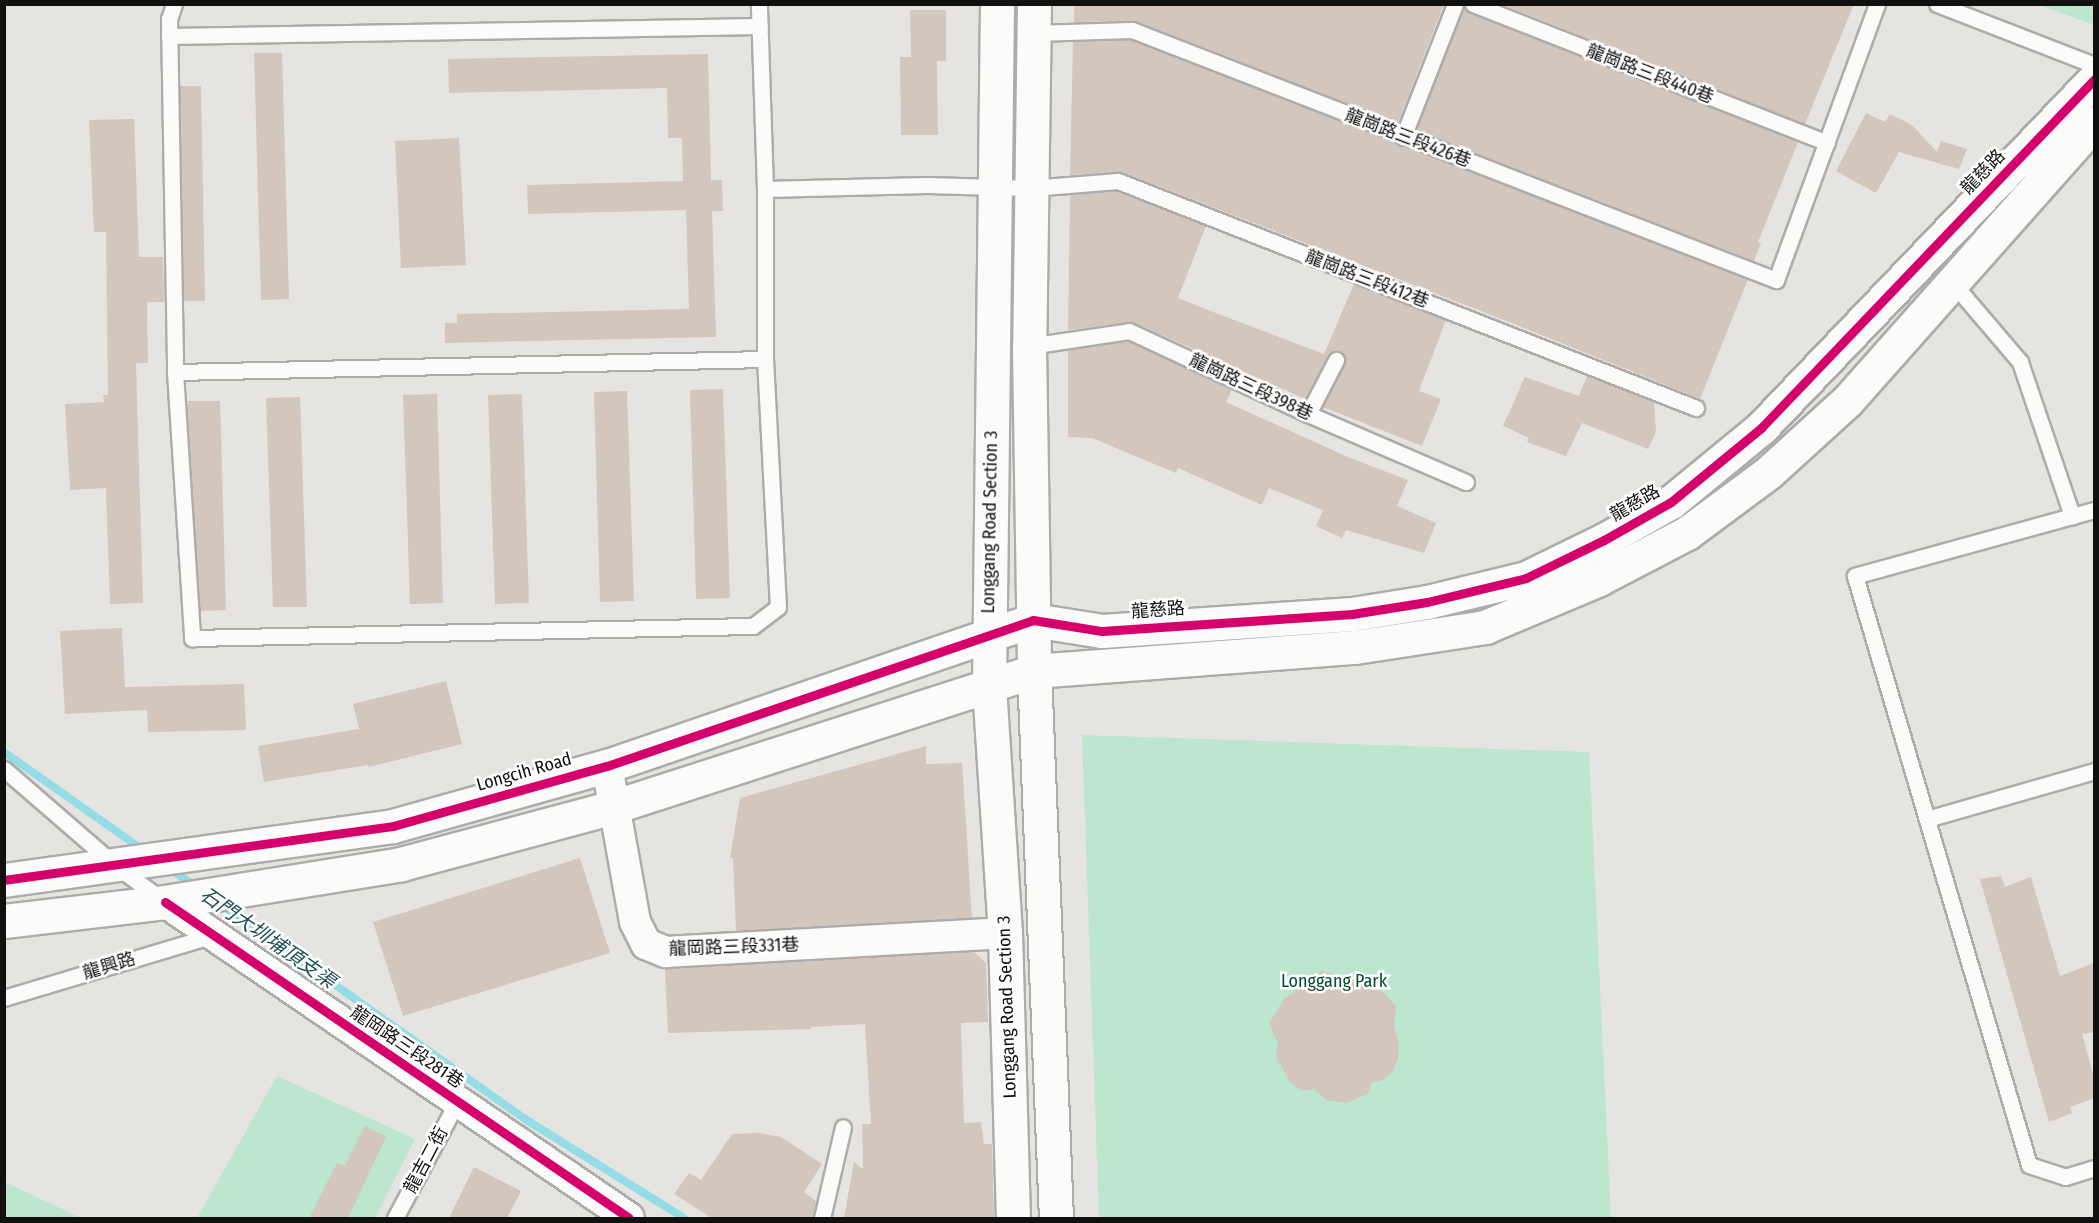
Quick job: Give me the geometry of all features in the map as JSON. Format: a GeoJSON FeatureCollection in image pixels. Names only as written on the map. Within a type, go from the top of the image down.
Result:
{"type":"FeatureCollection","features":[{"type":"Feature","properties":{"kind":"street","name":"Longgang Road Section 3"},"geometry":{"type":"LineString","coordinates":[[997,4],[989,686],[1005,933],[1013,1218]]}},
{"type":"Feature","properties":{"kind":"street"},"geometry":{"type":"LineString","coordinates":[[1034,19],[1029,346],[1033,620],[1056,1218]]}},
{"type":"Feature","properties":{"kind":"street","name":"龍慈路"},"geometry":{"type":"LineString","coordinates":[[1033,620],[1102,631],[1352,614],[1426,602],[1526,578],[1604,540],[1671,502],[1761,428],[2094,79]]}},
{"type":"Feature","properties":{"kind":"street"},"geometry":{"type":"LineString","coordinates":[[4,921],[165,902],[401,864],[613,807],[1034,671],[1355,647],[1485,627],[1599,579],[1687,532],[1769,472],[1848,400],[2094,123]]}},
{"type":"Feature","properties":{"kind":"street","name":"Longcih Road"},"geometry":{"type":"LineString","coordinates":[[4,880],[393,826],[607,766],[989,638],[1033,620]]}},
{"type":"Feature","properties":{"kind":"street","name":"龍岡路三段331巷"},"geometry":{"type":"LineString","coordinates":[[607,766],[635,922],[646,944],[666,952],[1005,933]]}},
{"type":"Feature","properties":{"kind":"street","name":"龍岡路三段281巷"},"geometry":{"type":"LineString","coordinates":[[165,902],[629,1218]]}},
{"type":"Feature","properties":{"kind":"lane"},"geometry":{"type":"LineString","coordinates":[[174,4],[169,19],[169,36],[175,372],[192,638],[753,626],[778,607],[765,359],[765,189],[759,4]]}},
{"type":"Feature","properties":{"kind":"lane"},"geometry":{"type":"LineString","coordinates":[[1403,137],[1455,4]]}},
{"type":"Feature","properties":{"kind":"lane","name":"龍崗路三段440巷"},"geometry":{"type":"LineString","coordinates":[[1473,4],[1827,143]]}},
{"type":"Feature","properties":{"kind":"lane"},"geometry":{"type":"LineString","coordinates":[[1827,143],[1877,4]]}},
{"type":"Feature","properties":{"kind":"lane"},"geometry":{"type":"LineString","coordinates":[[1937,4],[2094,65]]}},
{"type":"Feature","properties":{"kind":"lane","name":"龍崗路三段426巷"},"geometry":{"type":"LineString","coordinates":[[1034,19],[1132,30],[1776,280],[1827,143]]}},
{"type":"Feature","properties":{"kind":"lane"},"geometry":{"type":"LineString","coordinates":[[169,36],[760,26]]}},
{"type":"Feature","properties":{"kind":"lane","name":"龍崗路三段412巷"},"geometry":{"type":"LineString","coordinates":[[765,189],[927,185],[1031,189],[1118,181],[1696,408]]}},
{"type":"Feature","properties":{"kind":"lane"},"geometry":{"type":"LineString","coordinates":[[1952,282],[2020,362],[2072,516]]}},
{"type":"Feature","properties":{"kind":"lane","name":"龍崗路三段398巷"},"geometry":{"type":"LineString","coordinates":[[1029,346],[1129,331],[1308,414],[1466,482]]}},
{"type":"Feature","properties":{"kind":"lane"},"geometry":{"type":"LineString","coordinates":[[175,372],[765,359]]}},
{"type":"Feature","properties":{"kind":"lane"},"geometry":{"type":"LineString","coordinates":[[1308,414],[1336,360]]}},
{"type":"Feature","properties":{"kind":"lane"},"geometry":{"type":"LineString","coordinates":[[2094,510],[1855,576],[2029,1165],[2065,1177],[2094,1168]]}},
{"type":"Feature","properties":{"kind":"lane"},"geometry":{"type":"LineString","coordinates":[[4,769],[116,866],[165,902]]}},
{"type":"Feature","properties":{"kind":"lane"},"geometry":{"type":"LineString","coordinates":[[1927,819],[2094,771]]}},
{"type":"Feature","properties":{"kind":"lane","name":"龍興路"},"geometry":{"type":"LineString","coordinates":[[4,998],[214,934]]}},
{"type":"Feature","properties":{"kind":"lane","name":"龍吉二街"},"geometry":{"type":"LineString","coordinates":[[395,1218],[457,1102]]}},
{"type":"Feature","properties":{"kind":"lane"},"geometry":{"type":"LineString","coordinates":[[822,1218],[843,1127]]}},
{"type":"Feature","properties":{"kind":"green space"},"geometry":{"type":"Polygon","coordinates":[[[2039,5],[2094,5],[2094,21],[2092,24],[2039,5]]]}},
{"type":"Feature","properties":{"kind":"green space","name":"Longgang Park"},"geometry":{"type":"Polygon","coordinates":[[[1082,735],[1589,752],[1611,1218],[1099,1218],[1082,735]]]}},
{"type":"Feature","properties":{"kind":"green space"},"geometry":{"type":"Polygon","coordinates":[[[277,1076],[415,1139],[375,1218],[197,1218],[277,1076]]]}},
{"type":"Feature","properties":{"kind":"green space"},"geometry":{"type":"Polygon","coordinates":[[[5,1182],[81,1218],[5,1218],[5,1182]]]}},
{"type":"Feature","properties":{"kind":"building"},"geometry":{"type":"Polygon","coordinates":[[[1074,4],[1444,4],[1398,123],[1136,21],[1074,22],[1074,4]]]}},
{"type":"Feature","properties":{"kind":"building"},"geometry":{"type":"Polygon","coordinates":[[[1501,4],[1854,4],[1805,124],[1501,4]]]}},
{"type":"Feature","properties":{"kind":"building"},"geometry":{"type":"Polygon","coordinates":[[[1464,7],[1469,13],[1798,142],[1758,242],[1761,243],[1754,261],[1416,130],[1464,7]]]}},
{"type":"Feature","properties":{"kind":"building"},"geometry":{"type":"Polygon","coordinates":[[[910,10],[946,10],[946,61],[937,61],[938,135],[901,135],[900,57],[911,57],[910,10]]]}},
{"type":"Feature","properties":{"kind":"building"},"geometry":{"type":"Polygon","coordinates":[[[1130,40],[1748,279],[1700,399],[1504,320],[1122,172],[1070,175],[1073,42],[1130,40]]]}},
{"type":"Feature","properties":{"kind":"building"},"geometry":{"type":"Polygon","coordinates":[[[254,53],[282,53],[289,299],[261,300],[254,53]]]}},
{"type":"Feature","properties":{"kind":"building"},"geometry":{"type":"Polygon","coordinates":[[[708,54],[711,180],[722,180],[723,211],[712,211],[716,337],[445,343],[445,323],[457,323],[457,314],[689,309],[686,210],[528,214],[527,185],[683,181],[682,138],[668,138],[667,88],[449,93],[448,59],[708,54]]]}},
{"type":"Feature","properties":{"kind":"building"},"geometry":{"type":"Polygon","coordinates":[[[180,86],[201,86],[205,301],[184,301],[180,86]]]}},
{"type":"Feature","properties":{"kind":"building"},"geometry":{"type":"Polygon","coordinates":[[[1866,113],[1885,122],[1890,114],[1912,125],[1937,152],[1941,141],[1967,149],[1959,169],[1899,152],[1876,193],[1836,171],[1866,113]]]}},
{"type":"Feature","properties":{"kind":"building"},"geometry":{"type":"Polygon","coordinates":[[[134,119],[139,257],[163,257],[164,302],[147,302],[148,363],[136,363],[143,603],[110,604],[106,488],[70,490],[65,404],[104,402],[103,395],[108,395],[106,232],[94,232],[89,120],[134,119]]]}},
{"type":"Feature","properties":{"kind":"building"},"geometry":{"type":"Polygon","coordinates":[[[459,138],[466,265],[401,268],[395,141],[459,138]]]}},
{"type":"Feature","properties":{"kind":"building"},"geometry":{"type":"Polygon","coordinates":[[[1117,191],[1206,226],[1178,298],[1208,310],[1324,354],[1354,284],[1446,320],[1419,391],[1441,399],[1422,446],[1323,407],[1345,364],[1344,355],[1340,351],[1331,352],[1328,355],[1305,399],[1133,322],[1068,330],[1070,195],[1117,191]]]}},
{"type":"Feature","properties":{"kind":"building"},"geometry":{"type":"Polygon","coordinates":[[[1128,341],[1232,389],[1226,402],[1350,458],[1408,480],[1397,506],[1436,523],[1424,553],[1346,530],[1342,538],[1316,526],[1323,510],[1269,488],[1262,505],[1178,468],[1176,473],[1092,438],[1068,437],[1068,350],[1128,341]]]}},
{"type":"Feature","properties":{"kind":"building"},"geometry":{"type":"Polygon","coordinates":[[[1587,376],[1654,402],[1656,432],[1648,449],[1582,423],[1566,456],[1527,442],[1529,438],[1503,426],[1525,377],[1579,396],[1587,376]]]}},
{"type":"Feature","properties":{"kind":"building"},"geometry":{"type":"Polygon","coordinates":[[[723,389],[730,598],[696,599],[690,390],[723,389]]]}},
{"type":"Feature","properties":{"kind":"building"},"geometry":{"type":"Polygon","coordinates":[[[627,391],[634,601],[600,602],[594,392],[627,391]]]}},
{"type":"Feature","properties":{"kind":"building"},"geometry":{"type":"Polygon","coordinates":[[[437,394],[443,603],[410,604],[403,395],[437,394]]]}},
{"type":"Feature","properties":{"kind":"building"},"geometry":{"type":"Polygon","coordinates":[[[522,394],[529,603],[495,604],[488,395],[522,394]]]}},
{"type":"Feature","properties":{"kind":"building"},"geometry":{"type":"Polygon","coordinates":[[[300,397],[307,607],[273,607],[266,398],[300,397]]]}},
{"type":"Feature","properties":{"kind":"building"},"geometry":{"type":"Polygon","coordinates":[[[187,401],[220,401],[226,610],[200,611],[187,401]]]}},
{"type":"Feature","properties":{"kind":"building"},"geometry":{"type":"Polygon","coordinates":[[[122,628],[125,687],[244,684],[246,730],[148,732],[147,710],[65,714],[60,631],[122,628]]]}},
{"type":"Feature","properties":{"kind":"building"},"geometry":{"type":"Polygon","coordinates":[[[446,681],[462,744],[369,767],[368,765],[264,782],[258,746],[359,729],[353,704],[446,681]]]}},
{"type":"Feature","properties":{"kind":"building"},"geometry":{"type":"Polygon","coordinates":[[[926,746],[926,764],[962,763],[972,918],[736,931],[733,858],[730,858],[740,798],[926,746]]]}},
{"type":"Feature","properties":{"kind":"building"},"geometry":{"type":"Polygon","coordinates":[[[580,858],[610,953],[403,1016],[373,922],[580,858]]]}},
{"type":"Feature","properties":{"kind":"building"},"geometry":{"type":"Polygon","coordinates":[[[2001,876],[2005,887],[2031,877],[2060,976],[2094,963],[2094,1032],[2082,1034],[2094,1077],[2094,1098],[2070,1107],[2072,1113],[2049,1122],[1980,879],[2001,876]]]}},
{"type":"Feature","properties":{"kind":"building"},"geometry":{"type":"Polygon","coordinates":[[[974,952],[986,963],[988,1022],[961,1023],[964,1123],[981,1122],[984,1144],[992,1144],[994,1218],[844,1218],[854,1162],[863,1169],[862,1124],[871,1124],[865,1024],[810,1027],[811,1029],[668,1033],[665,969],[974,952]]]}},
{"type":"Feature","properties":{"kind":"building"},"geometry":{"type":"Polygon","coordinates":[[[1322,971],[1354,979],[1383,992],[1396,1006],[1394,1025],[1399,1044],[1398,1059],[1392,1072],[1383,1080],[1371,1083],[1368,1094],[1346,1103],[1326,1100],[1314,1089],[1303,1091],[1290,1083],[1276,1056],[1278,1044],[1269,1023],[1284,999],[1322,971]]]}},
{"type":"Feature","properties":{"kind":"building"},"geometry":{"type":"Polygon","coordinates":[[[365,1126],[386,1137],[348,1218],[309,1218],[337,1163],[345,1166],[365,1126]]]}},
{"type":"Feature","properties":{"kind":"building"},"geometry":{"type":"Polygon","coordinates":[[[759,1133],[781,1137],[822,1164],[804,1192],[816,1201],[813,1218],[712,1218],[674,1194],[689,1173],[701,1180],[732,1134],[759,1133]]]}},
{"type":"Feature","properties":{"kind":"building"},"geometry":{"type":"Polygon","coordinates":[[[474,1167],[521,1191],[507,1218],[449,1218],[474,1167]]]}},
{"type":"Feature","properties":{"kind":"waterway","name":"石門大圳埔頂支渠"},"geometry":{"type":"LineString","coordinates":[[4,752],[143,850]]}},
{"type":"Feature","properties":{"kind":"waterway","name":"石門大圳埔頂支渠"},"geometry":{"type":"LineString","coordinates":[[167,867],[197,887]]}},
{"type":"Feature","properties":{"kind":"waterway","name":"石門大圳埔頂支渠"},"geometry":{"type":"LineString","coordinates":[[219,903],[525,1119],[684,1218]]}},
{"type":"Feature","properties":{"kind":"cycle path"},"geometry":{"type":"LineString","coordinates":[[4,880],[393,826],[607,766],[1033,620],[1102,631],[1352,614],[1427,602],[1526,578],[1604,540],[1671,502],[1761,428],[2094,79]]}},
{"type":"Feature","properties":{"kind":"cycle path"},"geometry":{"type":"LineString","coordinates":[[165,902],[629,1218]]}}]}
